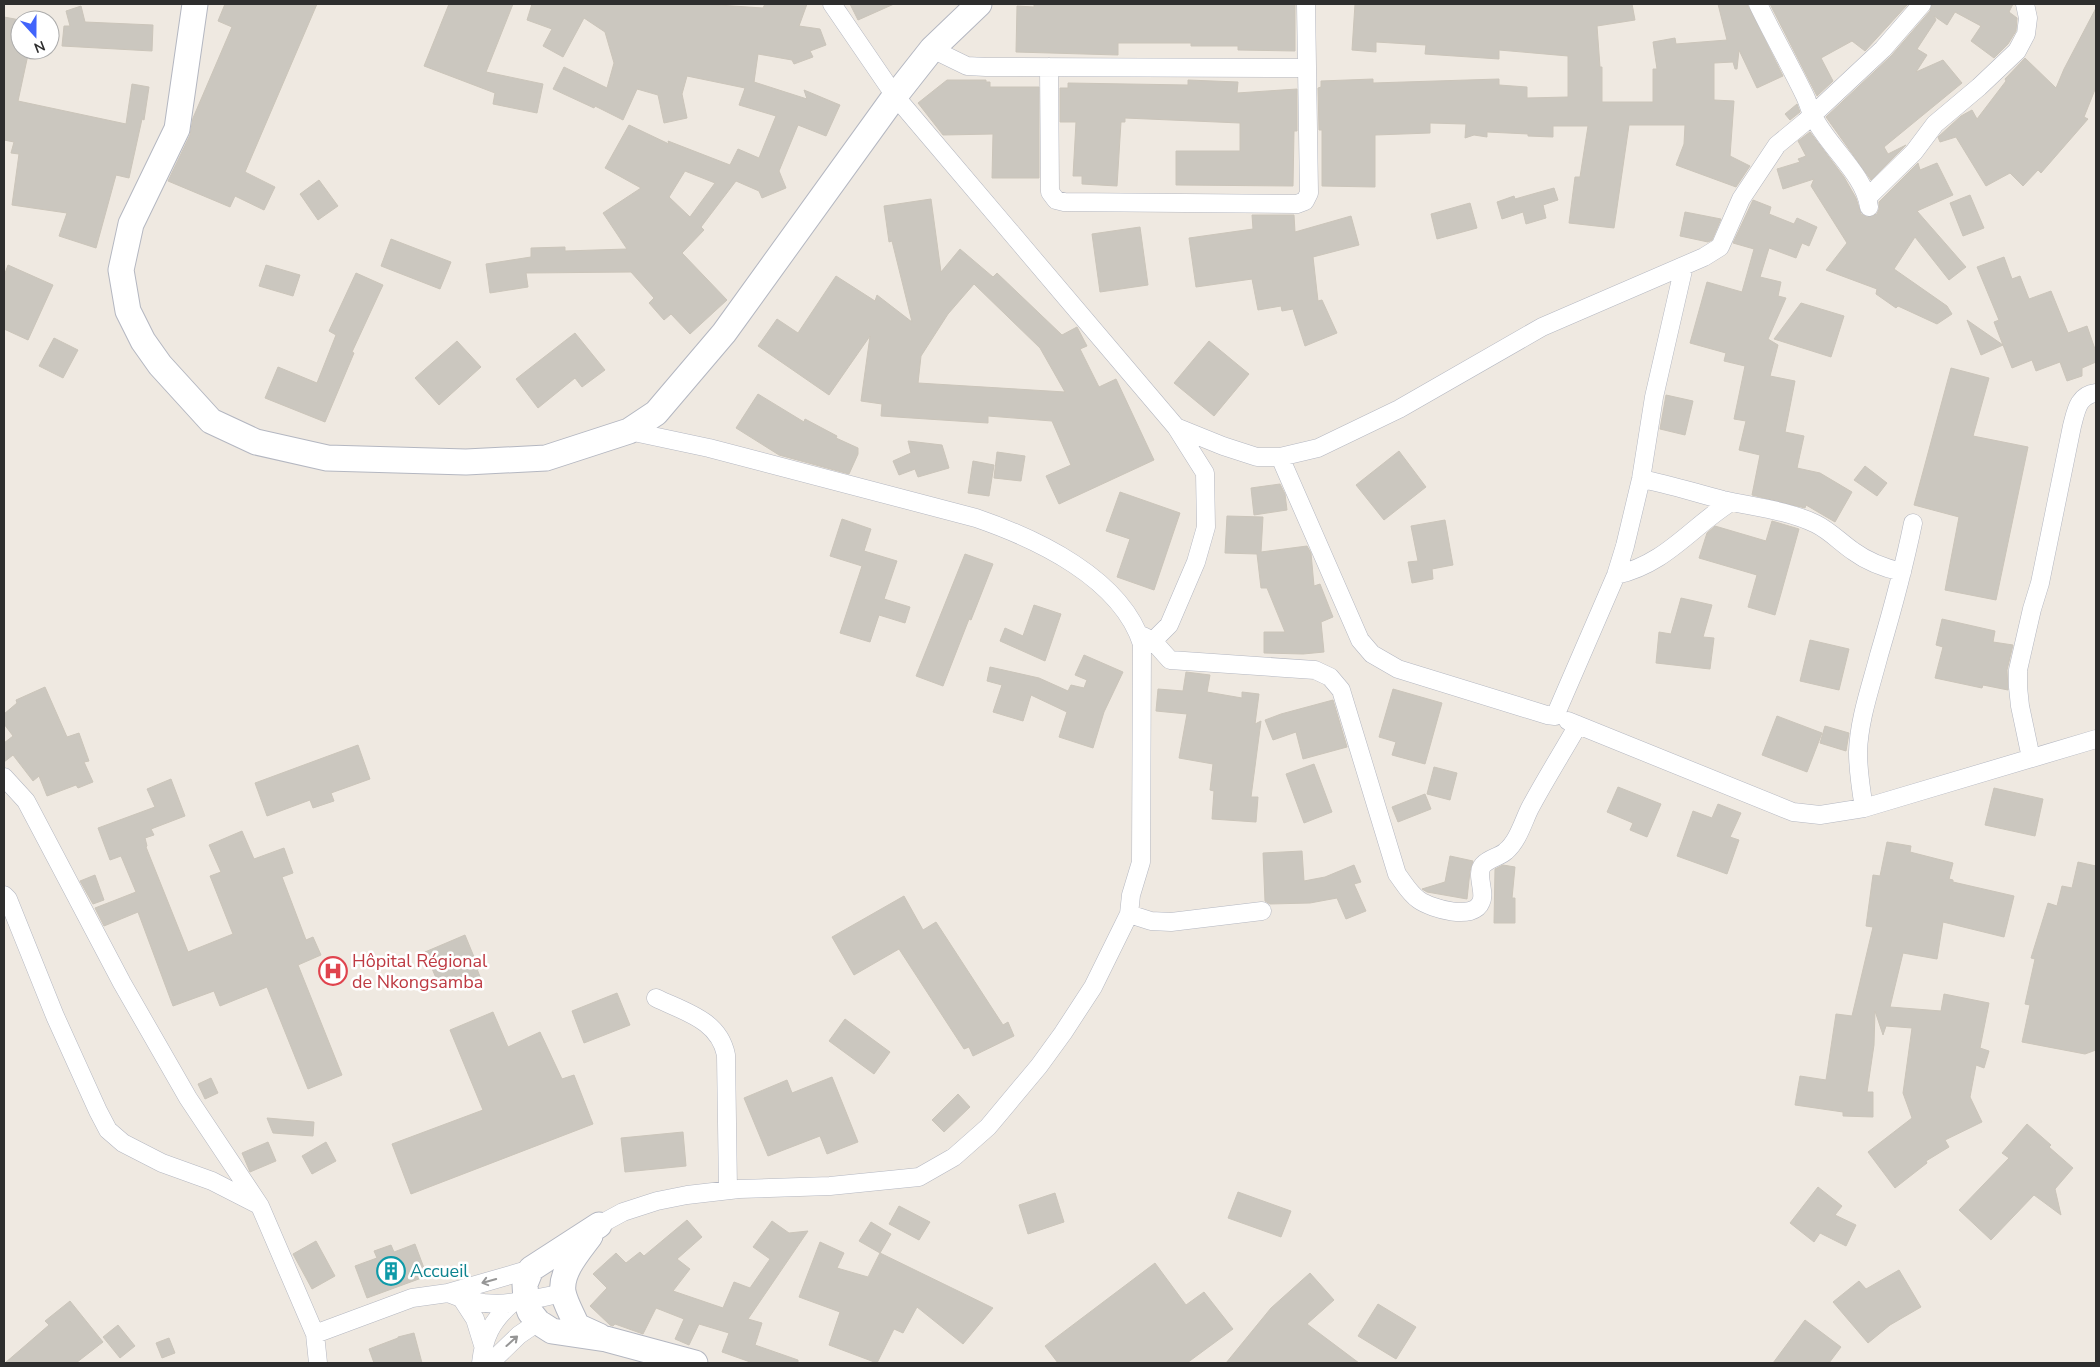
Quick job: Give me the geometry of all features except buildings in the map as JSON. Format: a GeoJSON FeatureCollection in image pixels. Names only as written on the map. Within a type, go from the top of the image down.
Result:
{"type":"FeatureCollection","features":[{"type":"Feature","properties":{"kind":"street"},"geometry":{"type":"LineString","coordinates":[[195,4],[177,129],[131,224],[121,270],[128,311],[143,341],[160,365],[211,421],[256,442],[327,458],[466,462],[546,458],[629,431],[656,413],[724,333],[895,96],[932,49],[979,4]]}},
{"type":"Feature","properties":{"kind":"street"},"geometry":{"type":"LineString","coordinates":[[656,998],[708,1023],[717,1031],[724,1043],[726,1056],[728,1190],[830,1186],[919,1177],[954,1157],[988,1127],[1063,1034],[1093,987],[1129,914],[1132,895],[1142,862],[1142,644],[1146,637],[1169,625],[1196,562],[1206,527],[1205,473],[1176,428],[895,96],[832,4]]}},
{"type":"Feature","properties":{"kind":"street"},"geometry":{"type":"LineString","coordinates":[[1049,67],[1050,192],[1056,200],[1064,202],[1297,204],[1305,201],[1309,193],[1306,4]]}},
{"type":"Feature","properties":{"kind":"street"},"geometry":{"type":"LineString","coordinates":[[1758,4],[1805,96],[1812,114],[1834,149],[1853,172],[1868,202],[1914,152],[1936,124],[2017,51],[2026,34],[2028,18],[2025,4]]}},
{"type":"Feature","properties":{"kind":"street"},"geometry":{"type":"LineString","coordinates":[[1176,428],[1257,457],[1280,457],[1318,448],[1400,409],[1542,327],[1684,266],[1720,248],[1741,199],[1777,145],[1805,122],[1883,49],[1922,4]]}},
{"type":"Feature","properties":{"kind":"street"},"geometry":{"type":"LineString","coordinates":[[932,49],[967,66],[1307,68]]}},
{"type":"Feature","properties":{"kind":"street"},"geometry":{"type":"LineString","coordinates":[[1556,716],[1616,575],[1641,479],[1654,398],[1684,266]]}},
{"type":"Feature","properties":{"kind":"street"},"geometry":{"type":"LineString","coordinates":[[2031,758],[2020,706],[2018,670],[2040,583],[2072,426],[2079,401],[2090,393],[2096,393]]}},
{"type":"Feature","properties":{"kind":"street"},"geometry":{"type":"LineString","coordinates":[[629,431],[709,448],[976,518],[1011,530],[1054,553],[1095,579],[1126,611],[1146,637],[1170,660],[1315,670],[1330,677],[1341,690],[1398,874],[1409,891],[1420,901],[1433,907],[1459,913],[1472,911],[1478,907],[1482,900],[1481,870],[1483,865],[1506,852],[1514,842],[1544,783],[1578,725]]}},
{"type":"Feature","properties":{"kind":"street"},"geometry":{"type":"LineString","coordinates":[[1280,457],[1360,640],[1372,654],[1398,668],[1547,715],[1556,716],[1793,812],[1820,816],[1864,808],[2096,739]]}},
{"type":"Feature","properties":{"kind":"street"},"geometry":{"type":"LineString","coordinates":[[1641,479],[1674,485],[1732,502],[1794,516],[1816,524],[1832,534],[1852,551],[1869,561],[1902,572]]}},
{"type":"Feature","properties":{"kind":"street"},"geometry":{"type":"LineString","coordinates":[[1616,575],[1628,572],[1664,554],[1682,542],[1713,514],[1732,502]]}},
{"type":"Feature","properties":{"kind":"street"},"geometry":{"type":"LineString","coordinates":[[1864,808],[1860,785],[1858,750],[1862,726],[1868,693],[1902,572],[1913,523]]}},
{"type":"Feature","properties":{"kind":"street"},"geometry":{"type":"LineString","coordinates":[[4,777],[26,801],[122,984],[174,1074],[260,1206],[315,1334],[318,1363]]}},
{"type":"Feature","properties":{"kind":"street"},"geometry":{"type":"LineString","coordinates":[[4,895],[8,899],[55,1016],[108,1130],[123,1143],[162,1163],[212,1180],[260,1206]]}},
{"type":"Feature","properties":{"kind":"street"},"geometry":{"type":"LineString","coordinates":[[1129,914],[1151,922],[1171,922],[1262,911]]}},
{"type":"Feature","properties":{"kind":"street"},"geometry":{"type":"LineString","coordinates":[[315,1334],[412,1298],[455,1296],[531,1269],[549,1255],[566,1247],[598,1225],[623,1212],[657,1201],[687,1195],[739,1189]]}},
{"type":"Feature","properties":{"kind":"street"},"geometry":{"type":"LineString","coordinates":[[598,1225],[573,1259],[563,1279],[563,1293],[577,1326],[606,1339]]}},
{"type":"Feature","properties":{"kind":"street"},"geometry":{"type":"LineString","coordinates":[[481,1363],[483,1345],[497,1317],[518,1302],[531,1269]]}},
{"type":"Feature","properties":{"kind":"street"},"geometry":{"type":"LineString","coordinates":[[455,1296],[480,1304],[518,1302],[563,1293]]}},
{"type":"Feature","properties":{"kind":"street"},"geometry":{"type":"LineString","coordinates":[[455,1296],[475,1319],[483,1345]]}},
{"type":"Feature","properties":{"kind":"street"},"geometry":{"type":"LineString","coordinates":[[518,1302],[538,1322],[552,1330],[606,1339],[695,1363]]}},
{"type":"Feature","properties":{"kind":"street"},"geometry":{"type":"LineString","coordinates":[[490,1363],[519,1335],[538,1322]]}},
{"type":"Feature","properties":{"kind":"place","name":"Hôpital Régional de Nkongsamba"},"geometry":{"type":"Point","coordinates":[333,971]}},
{"type":"Feature","properties":{"kind":"place","name":"Accueil"},"geometry":{"type":"Point","coordinates":[391,1271]}}]}
